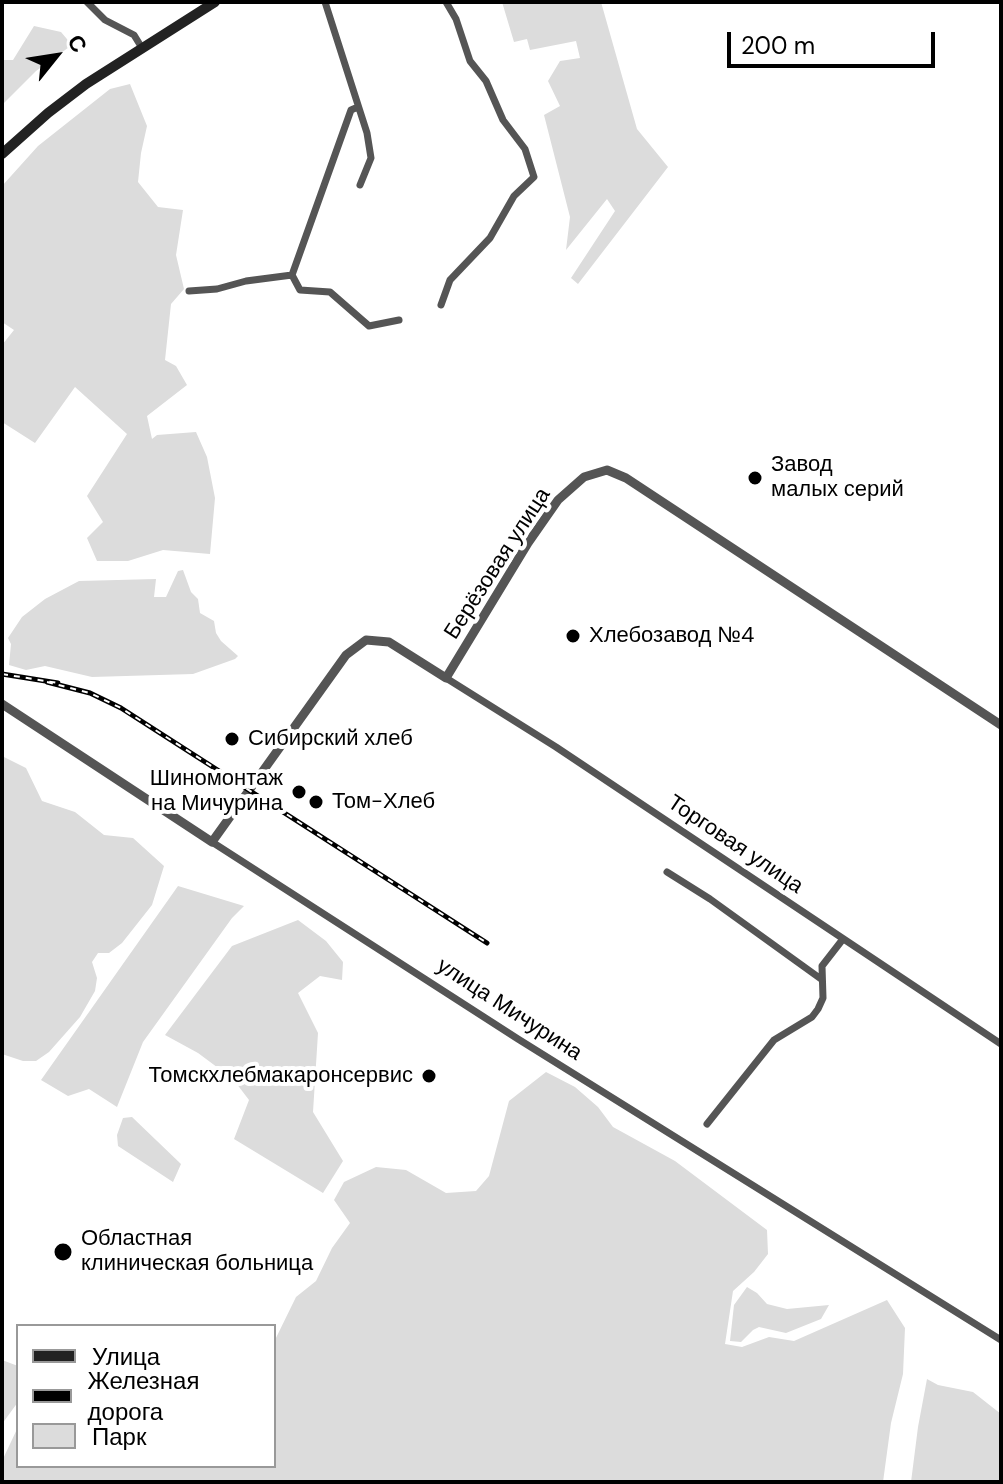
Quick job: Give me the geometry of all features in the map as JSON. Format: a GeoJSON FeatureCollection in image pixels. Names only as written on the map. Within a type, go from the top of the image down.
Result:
{"type":"FeatureCollection","features":[{"type":"Feature","properties":{"kind":"main road"},"geometry":{"type":"LineString","coordinates":[[2,154],[86,84],[215,2]]}},
{"type":"Feature","properties":{"kind":"street"},"geometry":{"type":"LineString","coordinates":[[87,2],[105,20],[134,35],[142,48]]}},
{"type":"Feature","properties":{"kind":"street"},"geometry":{"type":"LineString","coordinates":[[325,2],[367,133],[371,158],[360,185]]}},
{"type":"Feature","properties":{"kind":"street"},"geometry":{"type":"LineString","coordinates":[[441,305],[450,280],[490,238],[514,196],[534,177],[525,149],[503,120],[486,81],[470,61],[456,19],[446,2]]}},
{"type":"Feature","properties":{"kind":"street"},"geometry":{"type":"LineString","coordinates":[[358,107],[351,110],[292,275],[300,290],[330,292],[369,326],[399,320]]}},
{"type":"Feature","properties":{"kind":"street"},"geometry":{"type":"LineString","coordinates":[[189,291],[292,275]]}},
{"type":"Feature","properties":{"kind":"street","name":"Берёзовая улица"},"geometry":{"type":"LineString","coordinates":[[446,678],[528,543],[558,500],[584,477],[607,470],[626,478],[1001,725]]}},
{"type":"Feature","properties":{"kind":"street"},"geometry":{"type":"LineString","coordinates":[[212,842],[333,670],[359,644],[376,639],[389,642],[446,678]]}},
{"type":"Feature","properties":{"kind":"street","name":"Торговая улица"},"geometry":{"type":"LineString","coordinates":[[446,678],[556,747],[1001,1044]]}},
{"type":"Feature","properties":{"kind":"street","name":"улица Мичурина"},"geometry":{"type":"LineString","coordinates":[[2,704],[518,1039],[1001,1340]]}},
{"type":"Feature","properties":{"kind":"street"},"geometry":{"type":"LineString","coordinates":[[667,872],[821,979]]}},
{"type":"Feature","properties":{"kind":"street"},"geometry":{"type":"LineString","coordinates":[[707,1124],[774,1040],[812,1017],[818,1009],[823,998],[822,966],[843,939]]}},
{"type":"Feature","properties":{"kind":"green space"},"geometry":{"type":"Polygon","coordinates":[[[502,2],[601,2],[637,129],[668,167],[578,284],[571,278],[615,211],[607,199],[566,250],[570,217],[544,115],[560,106],[548,81],[560,61],[580,58],[576,41],[530,50],[527,39],[514,42],[502,2]]]}},
{"type":"Feature","properties":{"kind":"green space"},"geometry":{"type":"Polygon","coordinates":[[[34,26],[61,32],[72,45],[36,71],[2,105],[2,60],[13,60],[34,26]]]}},
{"type":"Feature","properties":{"kind":"green space"},"geometry":{"type":"Polygon","coordinates":[[[130,84],[147,126],[138,182],[158,207],[183,210],[176,255],[184,289],[171,304],[165,360],[176,366],[187,385],[147,416],[152,439],[157,435],[196,432],[207,457],[215,498],[210,554],[163,550],[128,561],[97,561],[87,538],[103,522],[87,496],[127,434],[75,387],[35,443],[2,422],[2,345],[14,330],[2,322],[2,186],[38,146],[110,89],[130,84]]]}},
{"type":"Feature","properties":{"kind":"green space"},"geometry":{"type":"Polygon","coordinates":[[[183,570],[191,592],[198,599],[200,613],[214,621],[221,641],[238,656],[235,659],[193,674],[92,677],[45,666],[26,670],[9,665],[11,644],[8,638],[22,617],[45,599],[79,581],[156,579],[154,597],[166,597],[178,571],[183,570]]]}},
{"type":"Feature","properties":{"kind":"green space"},"geometry":{"type":"Polygon","coordinates":[[[2,756],[26,768],[42,801],[75,812],[104,835],[133,838],[164,866],[152,905],[122,943],[109,953],[98,953],[92,962],[97,978],[95,991],[80,1017],[49,1052],[36,1061],[23,1061],[2,1054],[2,756]]]}},
{"type":"Feature","properties":{"kind":"green space"},"geometry":{"type":"Polygon","coordinates":[[[178,886],[244,906],[232,918],[143,1042],[117,1107],[89,1089],[68,1096],[41,1080],[178,886]]]}},
{"type":"Feature","properties":{"kind":"green space"},"geometry":{"type":"Polygon","coordinates":[[[298,920],[326,941],[343,962],[342,980],[320,976],[298,993],[318,1033],[313,1112],[343,1161],[323,1193],[234,1139],[249,1100],[233,1079],[198,1053],[165,1035],[232,946],[298,920]]]}},
{"type":"Feature","properties":{"kind":"green space"},"geometry":{"type":"Polygon","coordinates":[[[546,1072],[575,1087],[598,1107],[613,1127],[675,1161],[767,1230],[768,1254],[733,1291],[725,1344],[742,1347],[769,1337],[794,1341],[887,1300],[905,1328],[903,1374],[891,1423],[883,1482],[2,1482],[2,1461],[16,1431],[16,1468],[276,1468],[276,1338],[296,1297],[316,1281],[332,1248],[350,1223],[334,1200],[344,1182],[376,1167],[406,1170],[446,1193],[476,1191],[489,1176],[509,1101],[546,1072]]]}},
{"type":"Feature","properties":{"kind":"green space"},"geometry":{"type":"Polygon","coordinates":[[[132,1117],[181,1164],[173,1182],[118,1146],[117,1135],[123,1118],[132,1117]]]}},
{"type":"Feature","properties":{"kind":"green space"},"geometry":{"type":"Polygon","coordinates":[[[747,1287],[767,1304],[787,1309],[829,1305],[821,1319],[786,1333],[759,1327],[741,1342],[730,1341],[734,1305],[747,1287]]]}},
{"type":"Feature","properties":{"kind":"green space"},"geometry":{"type":"Polygon","coordinates":[[[2,1360],[16,1365],[16,1405],[2,1424],[2,1360]]]}},
{"type":"Feature","properties":{"kind":"green space"},"geometry":{"type":"Polygon","coordinates":[[[927,1379],[938,1385],[973,1392],[1001,1414],[1001,1482],[911,1482],[927,1379]]]}},
{"type":"Feature","properties":{"kind":"railway"},"geometry":{"type":"LineString","coordinates":[[2,674],[58,683]]}},
{"type":"Feature","properties":{"kind":"railway"},"geometry":{"type":"LineString","coordinates":[[47,682],[90,693],[121,708],[487,943]]}},
{"type":"Feature","properties":{"kind":"place","name":"Завод малых серий"},"geometry":{"type":"Point","coordinates":[755,478]}},
{"type":"Feature","properties":{"kind":"place","name":"Хлебозавод №4"},"geometry":{"type":"Point","coordinates":[573,636]}},
{"type":"Feature","properties":{"kind":"place","name":"Сибирский хлеб"},"geometry":{"type":"Point","coordinates":[232,739]}},
{"type":"Feature","properties":{"kind":"place","name":"Шиномонтаж на Мичурина"},"geometry":{"type":"Point","coordinates":[299,792]}},
{"type":"Feature","properties":{"kind":"place","name":"Том-Хлеб"},"geometry":{"type":"Point","coordinates":[316,802]}},
{"type":"Feature","properties":{"kind":"place","name":"Томскхлебмакаронсервис"},"geometry":{"type":"Point","coordinates":[429,1076]}},
{"type":"Feature","properties":{"kind":"place","name":"Областная клиническая больница"},"geometry":{"type":"Point","coordinates":[63,1252]}}]}
